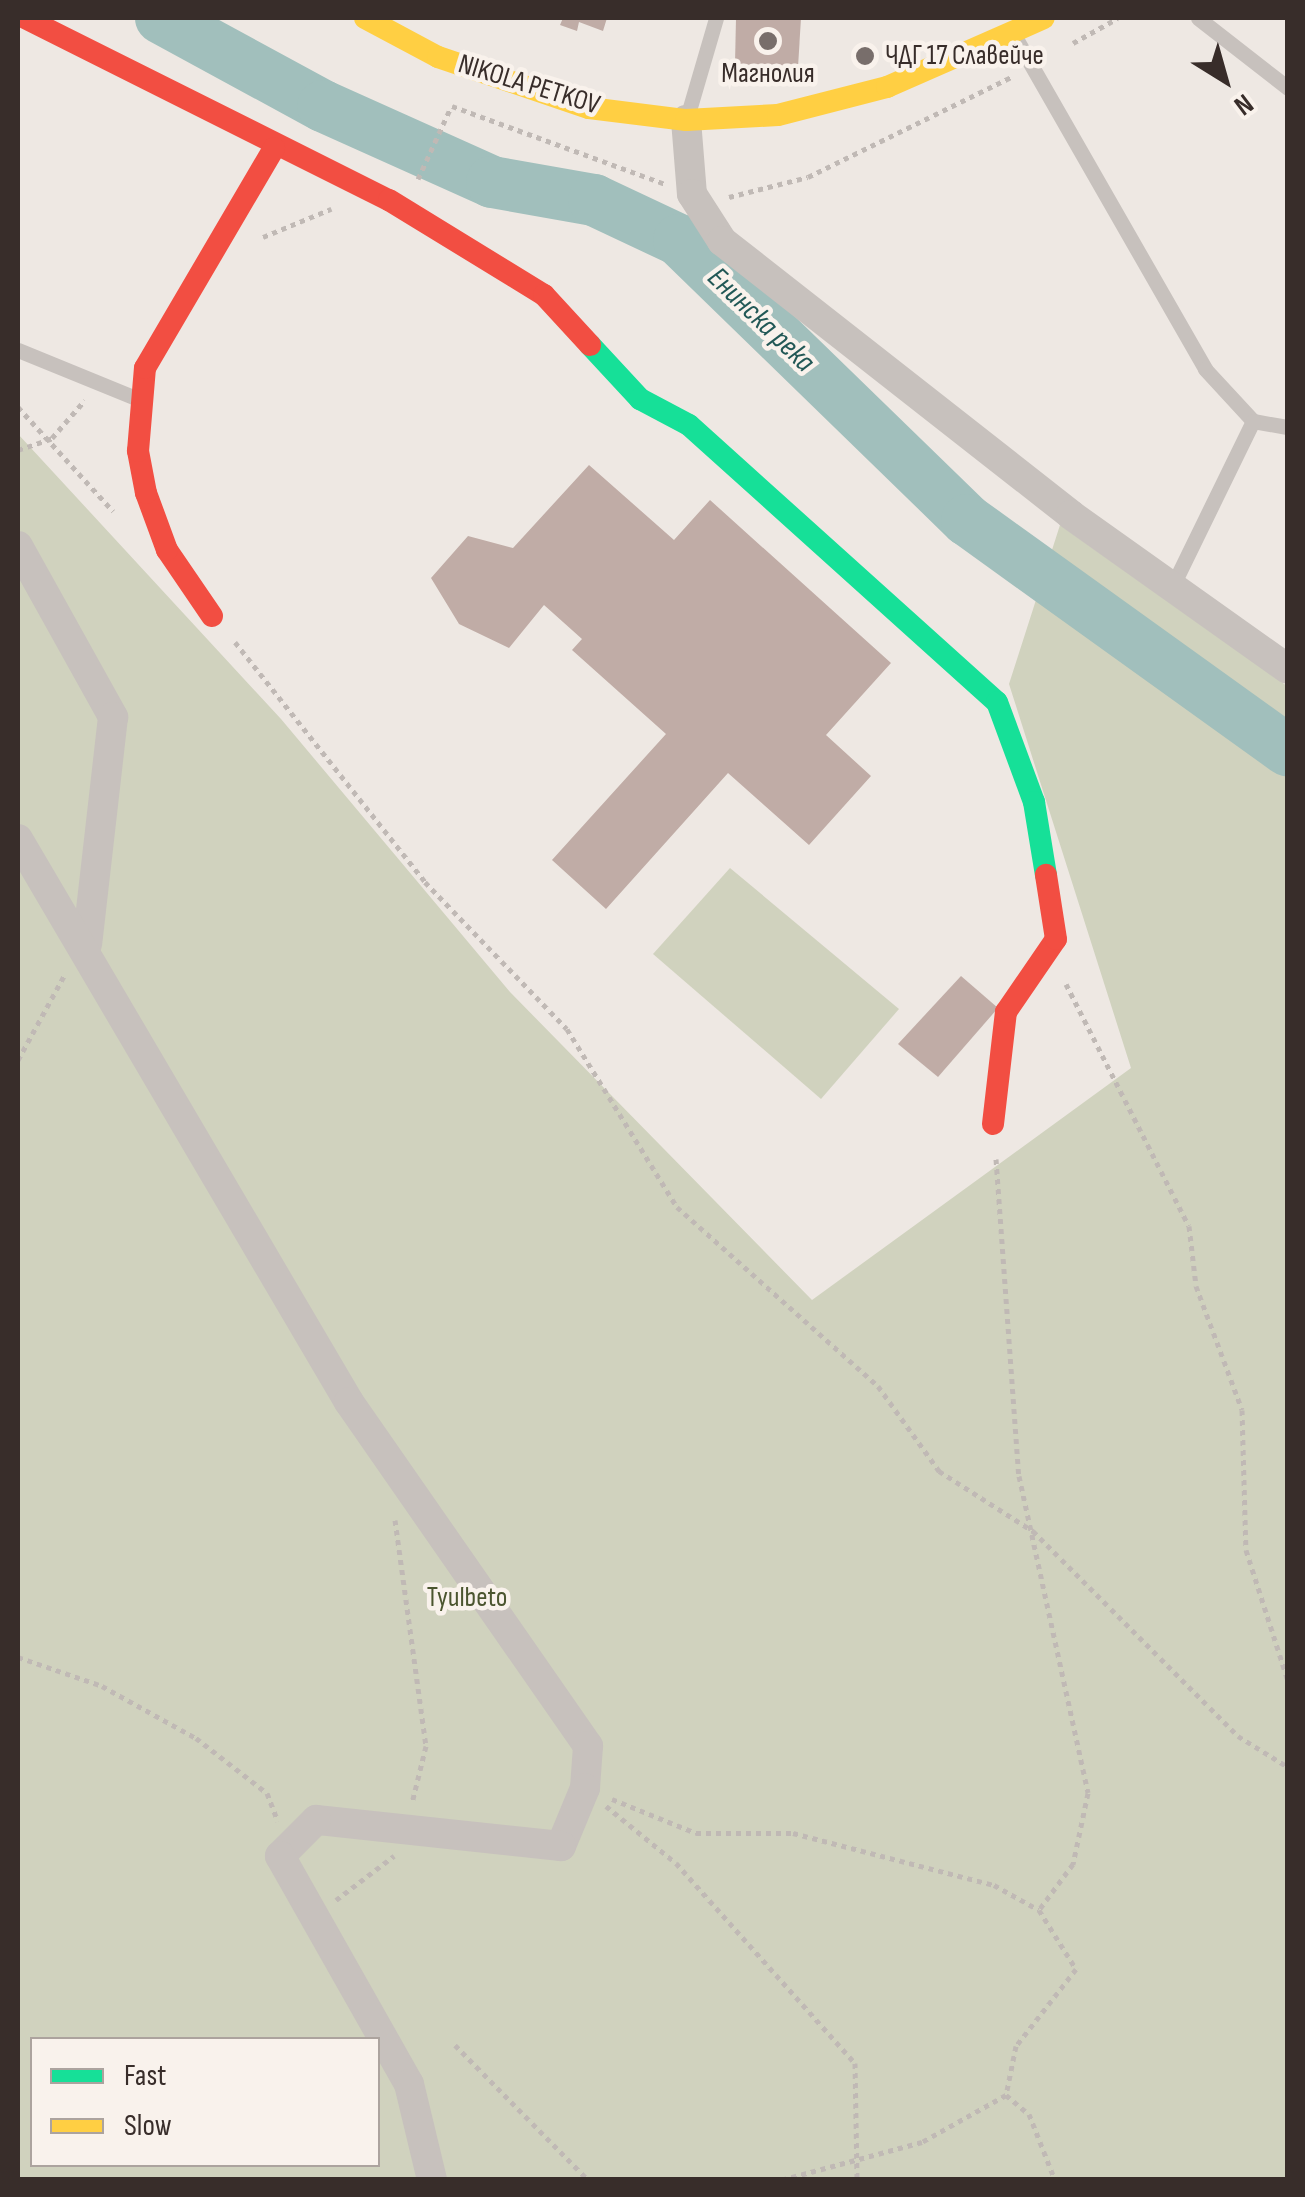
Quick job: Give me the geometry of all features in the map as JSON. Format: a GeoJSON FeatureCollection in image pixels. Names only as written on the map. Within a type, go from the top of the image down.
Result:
{"type":"FeatureCollection","features":[{"type":"Feature","properties":{"kind":"street"},"geometry":{"type":"LineString","coordinates":[[25,18],[274,148],[389,200],[544,295],[640,399],[689,425],[997,702],[1034,802],[1056,939],[1006,1012],[993,1124]]}},
{"type":"Feature","properties":{"kind":"street","name":"NIKOLA PETKOV"},"geometry":{"type":"LineString","coordinates":[[364,18],[438,57],[589,108],[686,120],[778,114],[992,46],[1044,18]]}},
{"type":"Feature","properties":{"kind":"street"},"geometry":{"type":"LineString","coordinates":[[686,120],[692,194],[722,241],[1170,589],[1288,669]]}},
{"type":"Feature","properties":{"kind":"street"},"geometry":{"type":"LineString","coordinates":[[212,616],[167,550],[146,493],[142,401],[145,368],[180,301],[274,148]]}},
{"type":"Feature","properties":{"kind":"street"},"geometry":{"type":"LineString","coordinates":[[18,546],[113,717],[87,944]]}},
{"type":"Feature","properties":{"kind":"street"},"geometry":{"type":"LineString","coordinates":[[18,839],[87,944],[399,1474],[588,1746],[584,1788],[561,1846],[316,1820],[280,1856],[409,2084],[432,2180]]}},
{"type":"Feature","properties":{"kind":"lane"},"geometry":{"type":"LineString","coordinates":[[686,120],[716,18]]}},
{"type":"Feature","properties":{"kind":"lane"},"geometry":{"type":"LineString","coordinates":[[1198,18],[1288,88]]}},
{"type":"Feature","properties":{"kind":"lane"},"geometry":{"type":"LineString","coordinates":[[1014,34],[1204,369],[1253,421],[1288,427]]}},
{"type":"Feature","properties":{"kind":"lane"},"geometry":{"type":"LineString","coordinates":[[18,350],[142,401]]}},
{"type":"Feature","properties":{"kind":"lane"},"geometry":{"type":"LineString","coordinates":[[1170,589],[1253,421]]}},
{"type":"Feature","properties":{"kind":"path"},"geometry":{"type":"LineString","coordinates":[[416,183],[456,96]]}},
{"type":"Feature","properties":{"kind":"path"},"geometry":{"type":"LineString","coordinates":[[212,616],[424,882],[566,1030],[677,1207],[878,1386],[938,1472],[1033,1531],[1238,1736],[1288,1768]]}},
{"type":"Feature","properties":{"kind":"path"},"geometry":{"type":"LineString","coordinates":[[1056,939],[1069,996],[1188,1226],[1196,1286],[1242,1410],[1246,1550],[1288,1681]]}},
{"type":"Feature","properties":{"kind":"path"},"geometry":{"type":"LineString","coordinates":[[18,1060],[87,944]]}},
{"type":"Feature","properties":{"kind":"path"},"geometry":{"type":"LineString","coordinates":[[993,1124],[1019,1476],[1088,1793],[1073,1864],[1039,1910]]}},
{"type":"Feature","properties":{"kind":"path"},"geometry":{"type":"LineString","coordinates":[[312,1914],[388,1868],[406,1830],[426,1746],[410,1590],[393,1542],[399,1474]]}},
{"type":"Feature","properties":{"kind":"path"},"geometry":{"type":"LineString","coordinates":[[18,1658],[102,1686],[196,1738],[267,1793],[288,1847]]}},
{"type":"Feature","properties":{"kind":"path"},"geometry":{"type":"LineString","coordinates":[[584,1788],[696,1833],[793,1833],[994,1885],[1039,1910],[1076,1969],[1016,2046],[1006,2095],[922,2142],[781,2180]]}},
{"type":"Feature","properties":{"kind":"path"},"geometry":{"type":"LineString","coordinates":[[584,1788],[676,1862],[830,2027],[855,2063],[853,2162],[857,2180]]}},
{"type":"Feature","properties":{"kind":"path"},"geometry":{"type":"LineString","coordinates":[[455,2046],[588,2180]]}},
{"type":"Feature","properties":{"kind":"path"},"geometry":{"type":"LineString","coordinates":[[1006,2095],[1029,2114],[1055,2180]]}},
{"type":"Feature","properties":{"kind":"green space","name":"Tyulbeto"},"geometry":{"type":"Polygon","coordinates":[[[18,434],[281,719],[510,992],[812,1300],[1131,1068],[1009,684],[1060,525],[1287,686],[1287,2179],[18,2179],[18,434]]]}},
{"type":"Feature","properties":{"kind":"green space"},"geometry":{"type":"Polygon","coordinates":[[[730,868],[899,1009],[821,1099],[653,954],[730,868]]]}},
{"type":"Feature","properties":{"kind":"building"},"geometry":{"type":"Polygon","coordinates":[[[563,18],[607,18],[603,31],[579,22],[577,31],[560,25],[563,18]]]}},
{"type":"Feature","properties":{"kind":"building","name":"Магнолия"},"geometry":{"type":"Polygon","coordinates":[[[736,18],[801,18],[798,67],[735,64],[736,18]]]}},
{"type":"Feature","properties":{"kind":"building"},"geometry":{"type":"Polygon","coordinates":[[[589,465],[674,540],[710,500],[891,663],[826,735],[871,776],[809,845],[728,773],[606,909],[552,860],[666,734],[572,650],[582,639],[544,605],[509,648],[459,624],[431,578],[468,536],[513,548],[589,465]]]}},
{"type":"Feature","properties":{"kind":"building"},"geometry":{"type":"Polygon","coordinates":[[[961,976],[998,1008],[938,1077],[898,1044],[961,976]]]}},
{"type":"Feature","properties":{"kind":"waterway","name":"Енинска река"},"geometry":{"type":"LineString","coordinates":[[161,18],[323,106],[492,182],[594,200],[679,240],[967,520],[1288,751]]}},
{"type":"Feature","properties":{"kind":"traffic: fast"},"geometry":{"type":"LineString","coordinates":[[590,345],[640,399],[689,425],[997,702],[1034,802],[1046,875]]}},
{"type":"Feature","properties":{"kind":"traffic: slow"},"geometry":{"type":"LineString","coordinates":[[365,18],[438,57],[589,108],[686,120],[778,115],[887,87],[1044,18]]}},
{"type":"Feature","properties":{"kind":"traffic: jam"},"geometry":{"type":"LineString","coordinates":[[25,18],[389,200],[544,295],[590,345]]}},
{"type":"Feature","properties":{"kind":"traffic: jam"},"geometry":{"type":"LineString","coordinates":[[212,616],[167,550],[146,493],[138,451],[145,368],[274,148]]}},
{"type":"Feature","properties":{"kind":"traffic: jam"},"geometry":{"type":"LineString","coordinates":[[993,1124],[1006,1012],[1056,939],[1046,875]]}},
{"type":"Feature","properties":{"kind":"place","name":"Магнолия"},"geometry":{"type":"Point","coordinates":[768,41]}},
{"type":"Feature","properties":{"kind":"place","name":"ЧДГ 17 Славейче"},"geometry":{"type":"Point","coordinates":[865,56]}}]}
